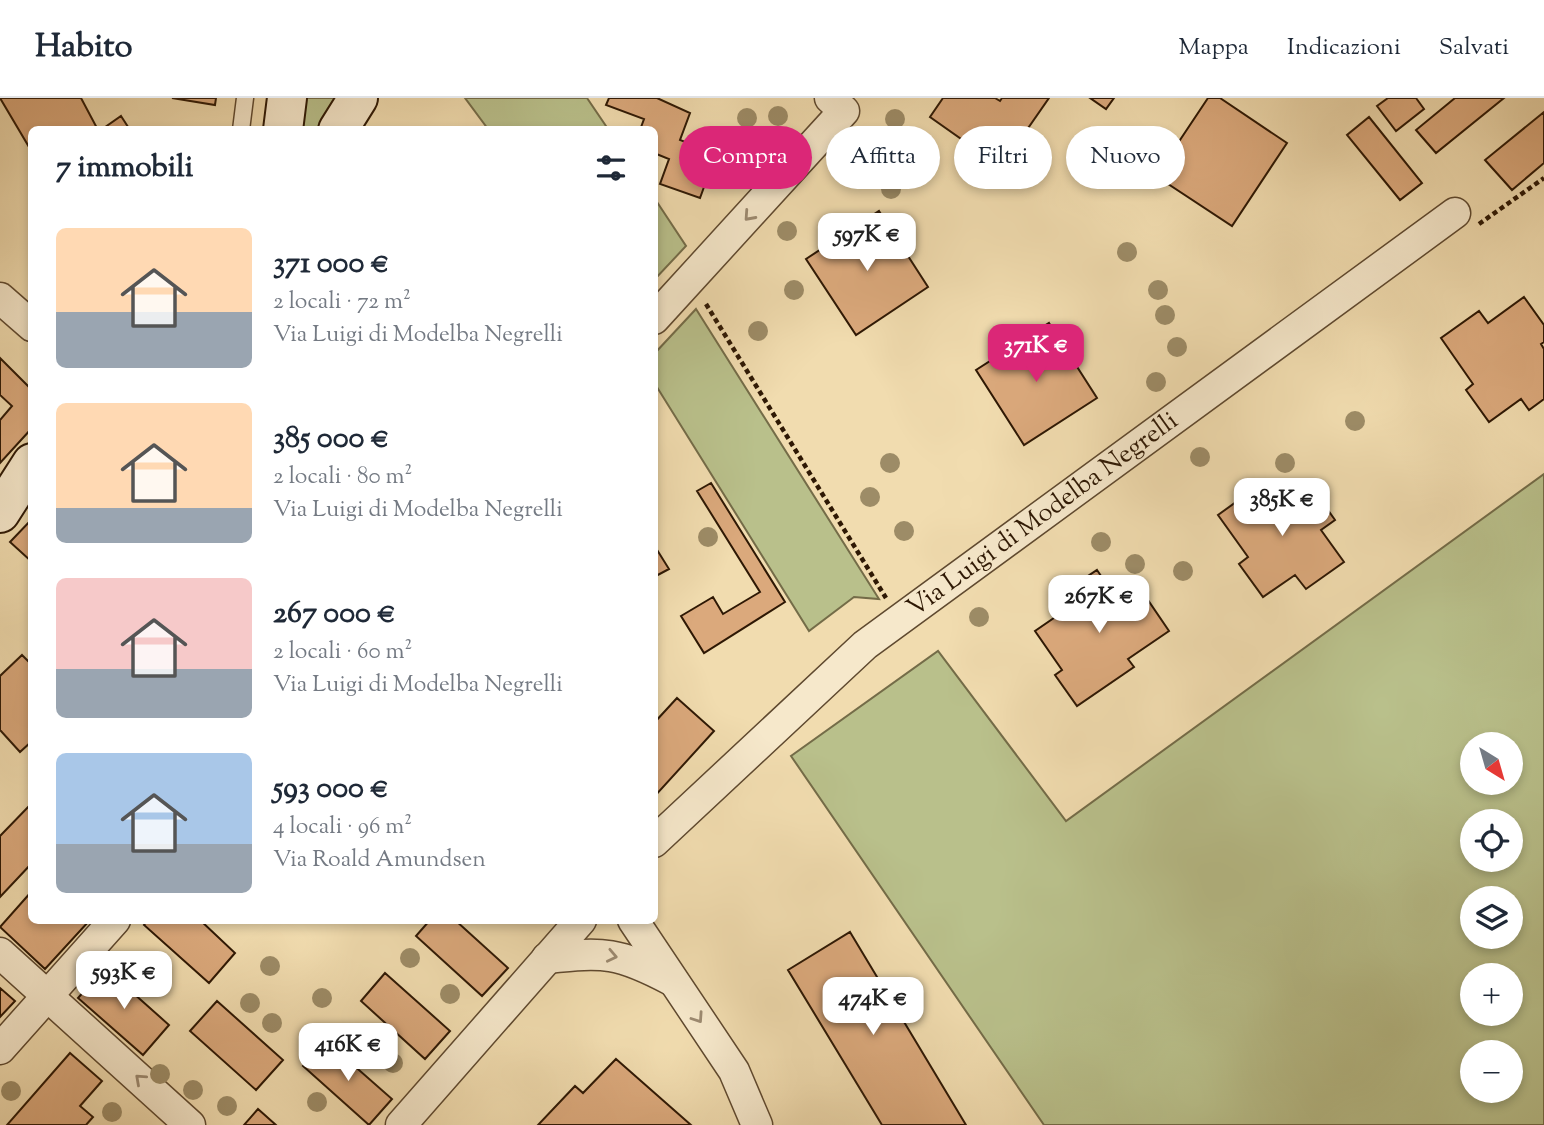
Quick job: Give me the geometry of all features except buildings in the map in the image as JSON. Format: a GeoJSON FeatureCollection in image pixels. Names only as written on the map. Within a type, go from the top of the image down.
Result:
{"type":"FeatureCollection","features":[{"type":"Feature","properties":{"kind":"main road"},"geometry":{"type":"LineString","coordinates":[[284,126],[287,98]]}},
{"type":"Feature","properties":{"kind":"main road"},"geometry":{"type":"LineString","coordinates":[[340,126],[358,98]]}},
{"type":"Feature","properties":{"kind":"main road"},"geometry":{"type":"LineString","coordinates":[[0,515],[28,470]]}},
{"type":"Feature","properties":{"kind":"main road"},"geometry":{"type":"LineString","coordinates":[[0,515],[28,496]]}},
{"type":"Feature","properties":{"kind":"street"},"geometry":{"type":"LineString","coordinates":[[658,316],[691,280],[837,104]]}},
{"type":"Feature","properties":{"kind":"street","name":"Via Luigi di Modelba Negrelli"},"geometry":{"type":"LineString","coordinates":[[658,838],[865,645],[1455,213]]}},
{"type":"Feature","properties":{"kind":"street"},"geometry":{"type":"LineString","coordinates":[[0,298],[28,322]]}},
{"type":"Feature","properties":{"kind":"street"},"geometry":{"type":"LineString","coordinates":[[0,1049],[111,924]]}},
{"type":"Feature","properties":{"kind":"street"},"geometry":{"type":"LineString","coordinates":[[401,1125],[577,924]]}},
{"type":"Feature","properties":{"kind":"street"},"geometry":{"type":"LineString","coordinates":[[636,924],[734,1071],[757,1125]]}},
{"type":"Feature","properties":{"kind":"street"},"geometry":{"type":"LineString","coordinates":[[547,958],[591,952],[616,956],[641,964],[673,981]]}},
{"type":"Feature","properties":{"kind":"street"},"geometry":{"type":"LineString","coordinates":[[0,953],[190,1125]]}},
{"type":"Feature","properties":{"kind":"lane"},"geometry":{"type":"LineString","coordinates":[[242,126],[245,98]]}},
{"type":"Feature","properties":{"kind":"path"},"geometry":{"type":"LineString","coordinates":[[1455,213],[1464,223],[1482,224],[1544,178]]}},
{"type":"Feature","properties":{"kind":"path"},"geometry":{"type":"LineString","coordinates":[[691,280],[899,621]]}},
{"type":"Feature","properties":{"kind":"green space"},"geometry":{"type":"Polygon","coordinates":[[[303,98],[345,98],[325,126],[298,126],[303,98]]]}},
{"type":"Feature","properties":{"kind":"green space"},"geometry":{"type":"Polygon","coordinates":[[[465,98],[587,98],[606,126],[486,126],[465,98]]]}},
{"type":"Feature","properties":{"kind":"green space"},"geometry":{"type":"Polygon","coordinates":[[[658,204],[686,246],[658,276],[658,204]]]}},
{"type":"Feature","properties":{"kind":"green space"},"geometry":{"type":"Polygon","coordinates":[[[696,309],[879,599],[854,597],[809,631],[658,389],[658,350],[696,309]]]}},
{"type":"Feature","properties":{"kind":"green space"},"geometry":{"type":"Polygon","coordinates":[[[1544,474],[1544,1125],[1044,1125],[791,756],[938,651],[1066,821],[1544,474]]]}}]}
